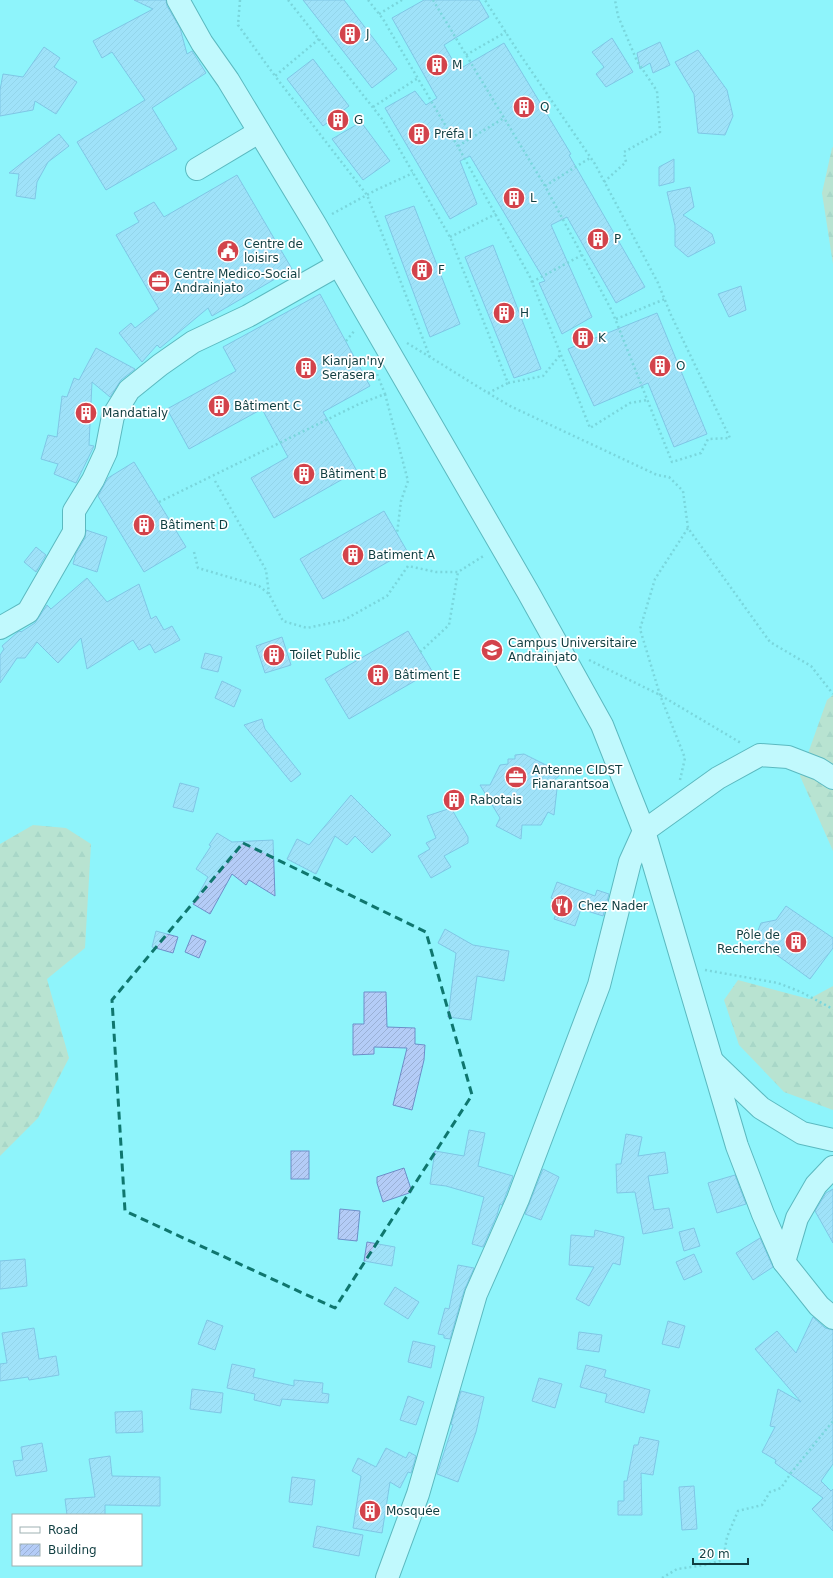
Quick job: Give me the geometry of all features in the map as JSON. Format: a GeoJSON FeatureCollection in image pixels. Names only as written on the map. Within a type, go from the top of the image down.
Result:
{"type":"FeatureCollection","features":[{"type":"Feature","properties":{"kind":"street"},"geometry":{"type":"LineString","coordinates":[[178,0],[202,43],[228,80],[338,265],[501,546],[602,725],[644,831],[714,1063],[737,1146],[763,1214],[784,1262],[819,1306],[833,1318]]}},
{"type":"Feature","properties":{"kind":"street"},"geometry":{"type":"LineString","coordinates":[[197,169],[259,132]]}},
{"type":"Feature","properties":{"kind":"street"},"geometry":{"type":"LineString","coordinates":[[0,628],[28,612],[74,532],[74,511],[93,480],[106,452],[114,416],[130,390],[160,365],[192,342],[248,316],[338,265]]}},
{"type":"Feature","properties":{"kind":"street"},"geometry":{"type":"LineString","coordinates":[[387,1578],[418,1494],[476,1294],[518,1198],[599,985],[630,862],[644,831],[718,778],[760,755],[788,757],[819,769],[833,778]]}},
{"type":"Feature","properties":{"kind":"street"},"geometry":{"type":"LineString","coordinates":[[714,1063],[761,1108],[802,1132],[833,1140]]}},
{"type":"Feature","properties":{"kind":"street"},"geometry":{"type":"LineString","coordinates":[[784,1262],[797,1218],[816,1185],[833,1166]]}},
{"type":"Feature","properties":{"kind":"path"},"geometry":{"type":"LineString","coordinates":[[240,0],[238,25],[275,76],[367,195],[430,357],[510,406],[657,475],[669,477],[683,491],[688,528],[770,642],[811,666],[833,694]]}},
{"type":"Feature","properties":{"kind":"path"},"geometry":{"type":"LineString","coordinates":[[288,0],[382,119],[450,237],[508,384]]}},
{"type":"Feature","properties":{"kind":"path"},"geometry":{"type":"LineString","coordinates":[[368,0],[379,14],[458,146],[532,282],[590,428],[630,403],[647,400]]}},
{"type":"Feature","properties":{"kind":"path"},"geometry":{"type":"LineString","coordinates":[[379,14],[402,0]]}},
{"type":"Feature","properties":{"kind":"path"},"geometry":{"type":"LineString","coordinates":[[432,0],[545,186],[616,319],[672,462],[701,453],[708,438],[730,438],[658,283],[590,158],[486,0]]}},
{"type":"Feature","properties":{"kind":"path"},"geometry":{"type":"LineString","coordinates":[[604,182],[626,162],[624,152],[660,132],[657,91],[637,61],[618,16],[615,0]]}},
{"type":"Feature","properties":{"kind":"path"},"geometry":{"type":"LineString","coordinates":[[466,55],[506,32]]}},
{"type":"Feature","properties":{"kind":"path"},"geometry":{"type":"LineString","coordinates":[[275,76],[319,39]]}},
{"type":"Feature","properties":{"kind":"path"},"geometry":{"type":"LineString","coordinates":[[373,107],[418,78]]}},
{"type":"Feature","properties":{"kind":"path"},"geometry":{"type":"LineString","coordinates":[[458,146],[504,118]]}},
{"type":"Feature","properties":{"kind":"path"},"geometry":{"type":"LineString","coordinates":[[545,186],[590,158]]}},
{"type":"Feature","properties":{"kind":"path"},"geometry":{"type":"LineString","coordinates":[[314,224],[367,195],[413,173]]}},
{"type":"Feature","properties":{"kind":"path"},"geometry":{"type":"LineString","coordinates":[[450,237],[496,214]]}},
{"type":"Feature","properties":{"kind":"path"},"geometry":{"type":"LineString","coordinates":[[532,282],[582,254]]}},
{"type":"Feature","properties":{"kind":"path"},"geometry":{"type":"LineString","coordinates":[[616,319],[665,299]]}},
{"type":"Feature","properties":{"kind":"path"},"geometry":{"type":"LineString","coordinates":[[358,327],[360,334]]}},
{"type":"Feature","properties":{"kind":"path"},"geometry":{"type":"LineString","coordinates":[[488,393],[508,384],[543,376],[561,354]]}},
{"type":"Feature","properties":{"kind":"path"},"geometry":{"type":"LineString","coordinates":[[374,367],[385,394],[408,481],[401,501],[397,534]]}},
{"type":"Feature","properties":{"kind":"path"},"geometry":{"type":"LineString","coordinates":[[159,502],[359,404],[385,394]]}},
{"type":"Feature","properties":{"kind":"path"},"geometry":{"type":"LineString","coordinates":[[215,480],[266,570],[269,594],[283,621],[307,628],[344,620],[387,596],[408,566],[436,572],[458,572],[501,546]]}},
{"type":"Feature","properties":{"kind":"path"},"geometry":{"type":"LineString","coordinates":[[680,781],[685,758],[660,695],[640,629],[655,579],[688,528]]}},
{"type":"Feature","properties":{"kind":"path"},"geometry":{"type":"LineString","coordinates":[[194,552],[198,568],[259,586],[269,594]]}},
{"type":"Feature","properties":{"kind":"path"},"geometry":{"type":"LineString","coordinates":[[420,652],[449,624],[458,572]]}},
{"type":"Feature","properties":{"kind":"path"},"geometry":{"type":"LineString","coordinates":[[584,658],[660,695],[760,755]]}},
{"type":"Feature","properties":{"kind":"path"},"geometry":{"type":"LineString","coordinates":[[685,967],[778,983],[801,992],[833,1009]]}},
{"type":"Feature","properties":{"kind":"path"},"geometry":{"type":"LineString","coordinates":[[662,1578],[677,1569],[705,1565],[724,1560],[727,1537],[738,1511],[762,1505],[770,1492],[781,1488],[791,1473],[833,1421]]}},
{"type":"Feature","properties":{"kind":"highlighted area"},"geometry":{"type":"Polygon","coordinates":[[[243,843],[426,932],[472,1095],[335,1308],[125,1211],[112,1000],[243,843]]]}},
{"type":"Feature","properties":{"kind":"green space"},"geometry":{"type":"Polygon","coordinates":[[[833,147],[833,264],[822,193],[833,147]]]}},
{"type":"Feature","properties":{"kind":"green space"},"geometry":{"type":"Polygon","coordinates":[[[833,695],[833,851],[800,776],[827,700],[833,695]]]}},
{"type":"Feature","properties":{"kind":"green space"},"geometry":{"type":"Polygon","coordinates":[[[33,825],[66,828],[91,844],[85,948],[47,979],[69,1058],[38,1118],[0,1156],[0,844],[33,825]]]}},
{"type":"Feature","properties":{"kind":"green space"},"geometry":{"type":"Polygon","coordinates":[[[738,980],[809,999],[833,986],[833,1110],[784,1092],[739,1045],[724,1000],[738,980]]]}},
{"type":"Feature","properties":{"kind":"building"},"geometry":{"type":"Polygon","coordinates":[[[134,0],[166,0],[167,6],[180,28],[187,54],[192,51],[206,73],[152,108],[177,149],[106,190],[77,142],[145,100],[112,52],[102,58],[93,41],[153,9],[134,0]]]}},
{"type":"Feature","properties":{"kind":"building","name":"J"},"geometry":{"type":"Polygon","coordinates":[[[303,0],[344,0],[397,69],[372,88],[303,0]]]}},
{"type":"Feature","properties":{"kind":"building"},"geometry":{"type":"Polygon","coordinates":[[[424,0],[479,0],[489,17],[444,45],[458,70],[504,43],[571,154],[569,155],[645,287],[616,303],[567,217],[551,225],[592,317],[562,334],[539,283],[545,281],[470,156],[460,161],[477,204],[450,219],[385,108],[415,91],[426,105],[437,98],[392,18],[424,0]]]}},
{"type":"Feature","properties":{"kind":"building"},"geometry":{"type":"Polygon","coordinates":[[[612,38],[633,72],[606,87],[596,74],[604,67],[592,52],[612,38]]]}},
{"type":"Feature","properties":{"kind":"building"},"geometry":{"type":"Polygon","coordinates":[[[660,42],[670,65],[653,73],[650,63],[640,69],[637,53],[660,42]]]}},
{"type":"Feature","properties":{"kind":"building"},"geometry":{"type":"Polygon","coordinates":[[[44,47],[60,58],[54,67],[77,82],[56,114],[35,101],[33,110],[0,116],[0,90],[3,74],[23,77],[44,47]]]}},
{"type":"Feature","properties":{"kind":"building"},"geometry":{"type":"Polygon","coordinates":[[[698,50],[727,90],[733,116],[725,135],[698,133],[694,94],[675,62],[698,50]]]}},
{"type":"Feature","properties":{"kind":"building"},"geometry":{"type":"Polygon","coordinates":[[[313,59],[349,106],[323,126],[287,79],[313,59]]]}},
{"type":"Feature","properties":{"kind":"building"},"geometry":{"type":"Polygon","coordinates":[[[361,122],[390,161],[363,180],[332,139],[361,122]]]}},
{"type":"Feature","properties":{"kind":"building"},"geometry":{"type":"Polygon","coordinates":[[[59,134],[69,146],[48,162],[37,182],[35,199],[16,196],[19,174],[9,173],[59,134]]]}},
{"type":"Feature","properties":{"kind":"building"},"geometry":{"type":"Polygon","coordinates":[[[674,159],[674,182],[659,186],[659,167],[674,159]]]}},
{"type":"Feature","properties":{"kind":"building","name":"Centre de loisirs"},"geometry":{"type":"Polygon","coordinates":[[[237,175],[292,269],[212,316],[208,308],[160,348],[157,345],[142,362],[119,333],[131,323],[135,328],[159,309],[116,235],[139,222],[134,213],[154,202],[164,217],[237,175]]]}},
{"type":"Feature","properties":{"kind":"building"},"geometry":{"type":"Polygon","coordinates":[[[690,187],[694,207],[683,215],[712,234],[715,243],[688,257],[675,246],[675,226],[667,192],[690,187]]]}},
{"type":"Feature","properties":{"kind":"building","name":"F"},"geometry":{"type":"Polygon","coordinates":[[[414,206],[460,324],[430,337],[385,216],[414,206]]]}},
{"type":"Feature","properties":{"kind":"building","name":"H"},"geometry":{"type":"Polygon","coordinates":[[[493,245],[541,369],[514,378],[465,257],[493,245]]]}},
{"type":"Feature","properties":{"kind":"building"},"geometry":{"type":"Polygon","coordinates":[[[741,286],[746,310],[729,317],[718,294],[741,286]]]}},
{"type":"Feature","properties":{"kind":"building"},"geometry":{"type":"Polygon","coordinates":[[[320,294],[370,386],[323,412],[357,471],[274,518],[251,478],[288,457],[262,409],[189,449],[167,409],[236,371],[223,347],[320,294]]]}},
{"type":"Feature","properties":{"kind":"building"},"geometry":{"type":"Polygon","coordinates":[[[657,313],[707,434],[674,447],[648,383],[594,406],[568,349],[657,313]]]}},
{"type":"Feature","properties":{"kind":"building"},"geometry":{"type":"Polygon","coordinates":[[[96,348],[135,369],[121,380],[110,397],[92,382],[89,445],[94,446],[76,483],[54,474],[58,464],[41,459],[48,435],[57,437],[62,396],[67,397],[74,378],[79,380],[96,348]]]}},
{"type":"Feature","properties":{"kind":"building","name":"Bâtiment D"},"geometry":{"type":"Polygon","coordinates":[[[134,462],[186,547],[144,572],[98,496],[108,478],[134,462]]]}},
{"type":"Feature","properties":{"kind":"building","name":"Batiment A"},"geometry":{"type":"Polygon","coordinates":[[[384,511],[407,551],[323,599],[300,559],[384,511]]]}},
{"type":"Feature","properties":{"kind":"building"},"geometry":{"type":"Polygon","coordinates":[[[86,530],[107,537],[97,572],[73,564],[76,553],[85,538],[86,530]]]}},
{"type":"Feature","properties":{"kind":"building"},"geometry":{"type":"Polygon","coordinates":[[[36,547],[46,555],[36,572],[24,562],[36,547]]]}},
{"type":"Feature","properties":{"kind":"building"},"geometry":{"type":"Polygon","coordinates":[[[87,578],[107,602],[139,584],[151,619],[156,616],[164,630],[172,626],[180,640],[155,653],[150,644],[139,650],[133,640],[87,669],[81,638],[58,663],[37,642],[25,658],[17,658],[0,683],[0,655],[4,649],[2,646],[18,632],[21,632],[35,623],[47,605],[51,609],[87,578]]]}},
{"type":"Feature","properties":{"kind":"building","name":"Bâtiment E"},"geometry":{"type":"Polygon","coordinates":[[[408,631],[432,671],[349,719],[325,679],[408,631]]]}},
{"type":"Feature","properties":{"kind":"building","name":"Toilet Public"},"geometry":{"type":"Polygon","coordinates":[[[282,637],[291,665],[265,673],[256,646],[282,637]]]}},
{"type":"Feature","properties":{"kind":"building"},"geometry":{"type":"Polygon","coordinates":[[[205,653],[222,657],[218,672],[201,668],[205,653]]]}},
{"type":"Feature","properties":{"kind":"building"},"geometry":{"type":"Polygon","coordinates":[[[222,681],[241,690],[234,707],[215,698],[222,681]]]}},
{"type":"Feature","properties":{"kind":"building"},"geometry":{"type":"Polygon","coordinates":[[[262,719],[265,729],[301,774],[291,782],[244,725],[262,719]]]}},
{"type":"Feature","properties":{"kind":"building"},"geometry":{"type":"Polygon","coordinates":[[[524,754],[554,769],[559,776],[554,780],[557,789],[554,815],[548,812],[541,825],[522,825],[521,839],[496,826],[500,818],[480,785],[490,785],[500,765],[508,764],[508,759],[515,759],[515,755],[524,754]]]}},
{"type":"Feature","properties":{"kind":"building"},"geometry":{"type":"Polygon","coordinates":[[[180,783],[199,788],[193,812],[173,807],[180,783]]]}},
{"type":"Feature","properties":{"kind":"building"},"geometry":{"type":"Polygon","coordinates":[[[351,795],[391,835],[372,853],[355,836],[347,845],[335,836],[316,874],[287,859],[297,839],[309,845],[351,795]]]}},
{"type":"Feature","properties":{"kind":"building"},"geometry":{"type":"Polygon","coordinates":[[[451,808],[468,837],[468,843],[444,856],[451,867],[431,878],[418,856],[430,849],[426,843],[436,838],[427,816],[451,808]]]}},
{"type":"Feature","properties":{"kind":"building"},"geometry":{"type":"Polygon","coordinates":[[[217,833],[232,842],[273,840],[275,896],[249,880],[246,885],[232,874],[210,914],[193,904],[208,877],[196,869],[211,846],[209,845],[217,833]]]}},
{"type":"Feature","properties":{"kind":"building"},"geometry":{"type":"Polygon","coordinates":[[[557,882],[595,896],[597,890],[609,894],[603,916],[581,909],[575,926],[554,919],[561,901],[551,898],[557,882]]]}},
{"type":"Feature","properties":{"kind":"building","name":"Pôle de Recherche"},"geometry":{"type":"Polygon","coordinates":[[[786,906],[833,938],[833,948],[810,979],[759,942],[757,933],[761,923],[776,920],[786,906]]]}},
{"type":"Feature","properties":{"kind":"building"},"geometry":{"type":"Polygon","coordinates":[[[445,929],[473,945],[509,951],[504,981],[477,976],[471,1020],[448,1017],[456,953],[438,943],[445,929]]]}},
{"type":"Feature","properties":{"kind":"building"},"geometry":{"type":"Polygon","coordinates":[[[156,931],[178,937],[173,953],[152,947],[156,931]]]}},
{"type":"Feature","properties":{"kind":"building"},"geometry":{"type":"Polygon","coordinates":[[[192,935],[206,941],[199,958],[185,952],[192,935]]]}},
{"type":"Feature","properties":{"kind":"building"},"geometry":{"type":"Polygon","coordinates":[[[364,992],[386,992],[387,1027],[415,1028],[415,1044],[425,1045],[424,1060],[412,1110],[393,1105],[407,1048],[374,1047],[374,1054],[353,1055],[353,1024],[364,1024],[364,992]]]}},
{"type":"Feature","properties":{"kind":"building"},"geometry":{"type":"Polygon","coordinates":[[[469,1130],[485,1133],[478,1166],[513,1176],[483,1247],[472,1244],[484,1197],[446,1186],[430,1184],[435,1151],[464,1156],[469,1130]]]}},
{"type":"Feature","properties":{"kind":"building"},"geometry":{"type":"Polygon","coordinates":[[[626,1134],[642,1137],[638,1156],[665,1152],[668,1173],[648,1176],[654,1210],[669,1208],[673,1228],[643,1234],[635,1192],[617,1193],[616,1164],[621,1164],[626,1134]]]}},
{"type":"Feature","properties":{"kind":"building"},"geometry":{"type":"Polygon","coordinates":[[[291,1151],[309,1151],[309,1179],[291,1179],[291,1151]]]}},
{"type":"Feature","properties":{"kind":"building"},"geometry":{"type":"Polygon","coordinates":[[[404,1168],[412,1192],[383,1202],[377,1183],[377,1177],[404,1168]]]}},
{"type":"Feature","properties":{"kind":"building"},"geometry":{"type":"Polygon","coordinates":[[[543,1169],[559,1177],[541,1220],[525,1214],[543,1169]]]}},
{"type":"Feature","properties":{"kind":"building"},"geometry":{"type":"Polygon","coordinates":[[[735,1175],[746,1204],[717,1213],[708,1183],[735,1175]]]}},
{"type":"Feature","properties":{"kind":"building"},"geometry":{"type":"Polygon","coordinates":[[[833,1189],[833,1243],[815,1211],[826,1193],[833,1189]]]}},
{"type":"Feature","properties":{"kind":"building"},"geometry":{"type":"Polygon","coordinates":[[[340,1209],[360,1211],[357,1241],[338,1239],[340,1209]]]}},
{"type":"Feature","properties":{"kind":"building"},"geometry":{"type":"Polygon","coordinates":[[[694,1228],[700,1246],[684,1251],[679,1232],[694,1228]]]}},
{"type":"Feature","properties":{"kind":"building"},"geometry":{"type":"Polygon","coordinates":[[[595,1230],[624,1237],[620,1265],[613,1263],[589,1306],[576,1299],[594,1267],[569,1265],[571,1235],[594,1237],[595,1230]]]}},
{"type":"Feature","properties":{"kind":"building"},"geometry":{"type":"Polygon","coordinates":[[[760,1238],[773,1267],[753,1280],[736,1253],[760,1238]]]}},
{"type":"Feature","properties":{"kind":"building"},"geometry":{"type":"Polygon","coordinates":[[[367,1242],[395,1247],[392,1266],[364,1261],[367,1242]]]}},
{"type":"Feature","properties":{"kind":"building"},"geometry":{"type":"Polygon","coordinates":[[[694,1254],[702,1272],[684,1280],[676,1262],[694,1254]]]}},
{"type":"Feature","properties":{"kind":"building"},"geometry":{"type":"Polygon","coordinates":[[[25,1259],[27,1286],[0,1289],[0,1261],[25,1259]]]}},
{"type":"Feature","properties":{"kind":"building"},"geometry":{"type":"Polygon","coordinates":[[[458,1265],[474,1268],[464,1291],[450,1339],[444,1338],[444,1335],[438,1334],[445,1308],[449,1309],[458,1265]]]}},
{"type":"Feature","properties":{"kind":"building"},"geometry":{"type":"Polygon","coordinates":[[[395,1287],[419,1302],[408,1319],[384,1304],[395,1287]]]}},
{"type":"Feature","properties":{"kind":"building"},"geometry":{"type":"Polygon","coordinates":[[[813,1317],[825,1328],[833,1330],[833,1464],[821,1481],[831,1491],[833,1489],[833,1531],[812,1509],[823,1498],[775,1463],[776,1460],[762,1452],[775,1427],[770,1426],[778,1389],[801,1402],[755,1349],[777,1331],[796,1353],[813,1317]]]}},
{"type":"Feature","properties":{"kind":"building"},"geometry":{"type":"Polygon","coordinates":[[[207,1320],[223,1326],[215,1350],[198,1344],[207,1320]]]}},
{"type":"Feature","properties":{"kind":"building"},"geometry":{"type":"Polygon","coordinates":[[[668,1321],[685,1326],[679,1348],[662,1344],[668,1321]]]}},
{"type":"Feature","properties":{"kind":"building"},"geometry":{"type":"Polygon","coordinates":[[[34,1328],[39,1359],[56,1356],[59,1375],[29,1380],[28,1377],[0,1381],[0,1364],[7,1363],[2,1333],[34,1328]]]}},
{"type":"Feature","properties":{"kind":"building"},"geometry":{"type":"Polygon","coordinates":[[[579,1332],[602,1335],[599,1352],[577,1349],[579,1332]]]}},
{"type":"Feature","properties":{"kind":"building"},"geometry":{"type":"Polygon","coordinates":[[[413,1341],[435,1346],[431,1368],[408,1362],[413,1341]]]}},
{"type":"Feature","properties":{"kind":"building"},"geometry":{"type":"Polygon","coordinates":[[[232,1364],[255,1369],[253,1377],[294,1386],[294,1380],[323,1383],[322,1393],[329,1394],[328,1403],[282,1399],[280,1406],[254,1400],[255,1394],[227,1388],[232,1364]]]}},
{"type":"Feature","properties":{"kind":"building"},"geometry":{"type":"Polygon","coordinates":[[[586,1365],[606,1370],[604,1377],[650,1390],[644,1413],[605,1402],[607,1394],[580,1387],[586,1365]]]}},
{"type":"Feature","properties":{"kind":"building"},"geometry":{"type":"Polygon","coordinates":[[[539,1378],[562,1384],[555,1408],[532,1401],[539,1378]]]}},
{"type":"Feature","properties":{"kind":"building"},"geometry":{"type":"Polygon","coordinates":[[[192,1389],[223,1393],[221,1413],[190,1409],[192,1389]]]}},
{"type":"Feature","properties":{"kind":"building"},"geometry":{"type":"Polygon","coordinates":[[[461,1391],[484,1397],[476,1432],[458,1482],[437,1474],[453,1425],[451,1424],[461,1391]]]}},
{"type":"Feature","properties":{"kind":"building"},"geometry":{"type":"Polygon","coordinates":[[[408,1396],[424,1402],[416,1425],[400,1420],[408,1396]]]}},
{"type":"Feature","properties":{"kind":"building"},"geometry":{"type":"Polygon","coordinates":[[[142,1411],[143,1432],[116,1433],[115,1412],[142,1411]]]}},
{"type":"Feature","properties":{"kind":"building"},"geometry":{"type":"Polygon","coordinates":[[[640,1437],[659,1441],[653,1475],[641,1473],[642,1515],[618,1515],[618,1501],[624,1501],[624,1481],[627,1481],[634,1445],[638,1445],[640,1437]]]}},
{"type":"Feature","properties":{"kind":"building"},"geometry":{"type":"Polygon","coordinates":[[[42,1443],[47,1471],[16,1476],[13,1461],[23,1460],[21,1447],[42,1443]]]}},
{"type":"Feature","properties":{"kind":"building"},"geometry":{"type":"Polygon","coordinates":[[[386,1448],[406,1458],[409,1452],[416,1456],[411,1473],[408,1472],[400,1488],[390,1482],[382,1533],[353,1528],[361,1476],[352,1471],[358,1458],[376,1467],[386,1448]]]}},
{"type":"Feature","properties":{"kind":"building"},"geometry":{"type":"Polygon","coordinates":[[[110,1456],[112,1476],[160,1477],[160,1506],[105,1505],[105,1514],[67,1514],[65,1499],[95,1497],[89,1459],[110,1456]]]}},
{"type":"Feature","properties":{"kind":"building"},"geometry":{"type":"Polygon","coordinates":[[[292,1477],[315,1480],[312,1505],[289,1502],[292,1477]]]}},
{"type":"Feature","properties":{"kind":"building"},"geometry":{"type":"Polygon","coordinates":[[[694,1486],[697,1529],[682,1530],[679,1487],[694,1486]]]}},
{"type":"Feature","properties":{"kind":"building"},"geometry":{"type":"Polygon","coordinates":[[[317,1526],[363,1535],[359,1556],[313,1547],[317,1526]]]}},
{"type":"Feature","properties":{"kind":"place","name":"J"},"geometry":{"type":"Point","coordinates":[350,34]}},
{"type":"Feature","properties":{"kind":"place","name":"M"},"geometry":{"type":"Point","coordinates":[437,65]}},
{"type":"Feature","properties":{"kind":"place","name":"Q"},"geometry":{"type":"Point","coordinates":[524,107]}},
{"type":"Feature","properties":{"kind":"place","name":"G"},"geometry":{"type":"Point","coordinates":[338,120]}},
{"type":"Feature","properties":{"kind":"place","name":"Préfa I"},"geometry":{"type":"Point","coordinates":[419,134]}},
{"type":"Feature","properties":{"kind":"place","name":"L"},"geometry":{"type":"Point","coordinates":[514,198]}},
{"type":"Feature","properties":{"kind":"place","name":"P"},"geometry":{"type":"Point","coordinates":[598,239]}},
{"type":"Feature","properties":{"kind":"place","name":"Centre de loisirs"},"geometry":{"type":"Point","coordinates":[228,251]}},
{"type":"Feature","properties":{"kind":"place","name":"F"},"geometry":{"type":"Point","coordinates":[422,270]}},
{"type":"Feature","properties":{"kind":"place","name":"Centre Medico-Social Andrainjato"},"geometry":{"type":"Point","coordinates":[159,281]}},
{"type":"Feature","properties":{"kind":"place","name":"H"},"geometry":{"type":"Point","coordinates":[504,313]}},
{"type":"Feature","properties":{"kind":"place","name":"K"},"geometry":{"type":"Point","coordinates":[583,338]}},
{"type":"Feature","properties":{"kind":"place","name":"O"},"geometry":{"type":"Point","coordinates":[660,366]}},
{"type":"Feature","properties":{"kind":"place","name":"Kianjan'ny Serasera"},"geometry":{"type":"Point","coordinates":[306,368]}},
{"type":"Feature","properties":{"kind":"place","name":"Bâtiment C"},"geometry":{"type":"Point","coordinates":[219,406]}},
{"type":"Feature","properties":{"kind":"place","name":"Mandatialy"},"geometry":{"type":"Point","coordinates":[86,413]}},
{"type":"Feature","properties":{"kind":"place","name":"Bâtiment B"},"geometry":{"type":"Point","coordinates":[304,474]}},
{"type":"Feature","properties":{"kind":"place","name":"Bâtiment D"},"geometry":{"type":"Point","coordinates":[144,525]}},
{"type":"Feature","properties":{"kind":"place","name":"Batiment A"},"geometry":{"type":"Point","coordinates":[353,555]}},
{"type":"Feature","properties":{"kind":"place","name":"Campus Universitaire Andrainjato"},"geometry":{"type":"Point","coordinates":[492,650]}},
{"type":"Feature","properties":{"kind":"place","name":"Toilet Public"},"geometry":{"type":"Point","coordinates":[274,655]}},
{"type":"Feature","properties":{"kind":"place","name":"Bâtiment E"},"geometry":{"type":"Point","coordinates":[378,675]}},
{"type":"Feature","properties":{"kind":"place","name":"Antenne CIDST Fianarantsoa"},"geometry":{"type":"Point","coordinates":[516,777]}},
{"type":"Feature","properties":{"kind":"place","name":"Rabotais"},"geometry":{"type":"Point","coordinates":[454,800]}},
{"type":"Feature","properties":{"kind":"place","name":"Chez Nader"},"geometry":{"type":"Point","coordinates":[562,906]}},
{"type":"Feature","properties":{"kind":"place","name":"Pôle de Recherche"},"geometry":{"type":"Point","coordinates":[796,942]}},
{"type":"Feature","properties":{"kind":"place","name":"Mosquée"},"geometry":{"type":"Point","coordinates":[370,1511]}}]}
